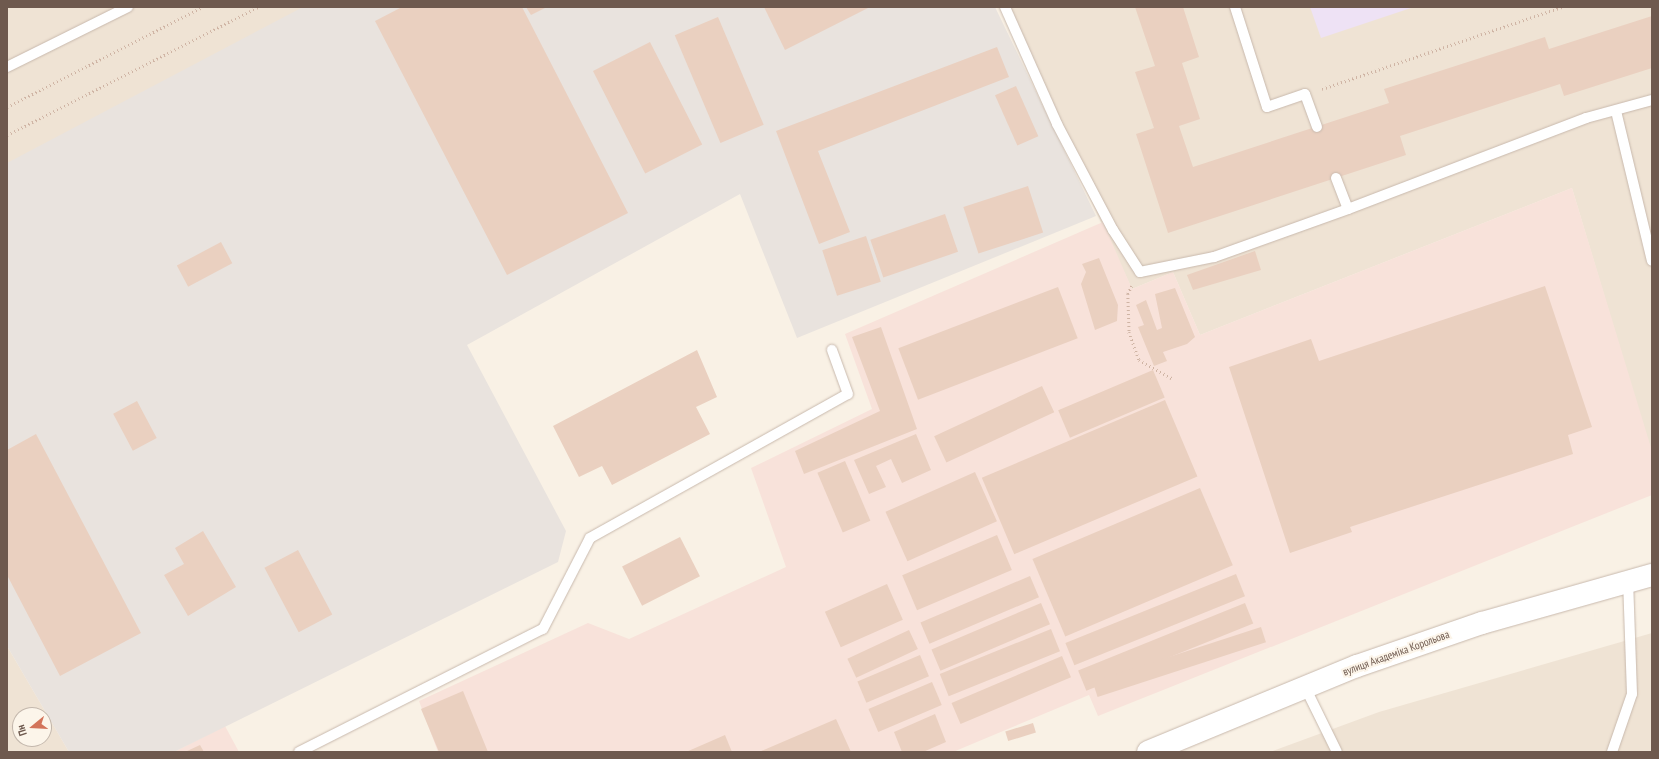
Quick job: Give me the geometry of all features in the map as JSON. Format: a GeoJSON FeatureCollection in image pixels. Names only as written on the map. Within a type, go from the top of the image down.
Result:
{"type":"FeatureCollection","features":[{"type":"Feature","properties":{"kind":"main road","name":"вулиця Академіка Корольова"},"geometry":{"type":"LineString","coordinates":[[1148,752],[1305,686],[1357,666],[1482,623],[1652,575]]}},
{"type":"Feature","properties":{"kind":"lane"},"geometry":{"type":"LineString","coordinates":[[7,67],[128,7]]}},
{"type":"Feature","properties":{"kind":"lane"},"geometry":{"type":"LineString","coordinates":[[1005,7],[1058,124],[1113,230],[1140,272],[1214,257],[1348,210],[1586,118],[1652,100]]}},
{"type":"Feature","properties":{"kind":"lane"},"geometry":{"type":"LineString","coordinates":[[1235,7],[1267,107],[1305,94],[1317,127]]}},
{"type":"Feature","properties":{"kind":"lane"},"geometry":{"type":"LineString","coordinates":[[1616,111],[1652,261]]}},
{"type":"Feature","properties":{"kind":"lane"},"geometry":{"type":"LineString","coordinates":[[1336,178],[1348,210]]}},
{"type":"Feature","properties":{"kind":"lane"},"geometry":{"type":"LineString","coordinates":[[299,752],[542,629],[590,538],[848,394],[832,350]]}},
{"type":"Feature","properties":{"kind":"lane"},"geometry":{"type":"LineString","coordinates":[[1612,752],[1632,694],[1628,581]]}},
{"type":"Feature","properties":{"kind":"lane"},"geometry":{"type":"LineString","coordinates":[[1305,686],[1337,752]]}},
{"type":"Feature","properties":{"kind":"path"},"geometry":{"type":"LineString","coordinates":[[7,107],[202,7]]}},
{"type":"Feature","properties":{"kind":"path"},"geometry":{"type":"LineString","coordinates":[[7,135],[258,7]]}},
{"type":"Feature","properties":{"kind":"path"},"geometry":{"type":"LineString","coordinates":[[1305,94],[1562,7]]}},
{"type":"Feature","properties":{"kind":"path"},"geometry":{"type":"LineString","coordinates":[[1140,272],[1128,294],[1129,332],[1139,360],[1172,378]]}},
{"type":"Feature","properties":{"kind":"shaded area"},"geometry":{"type":"Polygon","coordinates":[[[7,7],[311,7],[7,166],[7,7]]]}},
{"type":"Feature","properties":{"kind":"shaded area"},"geometry":{"type":"Polygon","coordinates":[[[303,7],[995,7],[1096,216],[797,338],[740,194],[467,345],[566,531],[558,562],[174,752],[69,752],[52,723],[52,707],[43,707],[7,646],[7,163],[303,7]]]}},
{"type":"Feature","properties":{"kind":"shaded area"},"geometry":{"type":"Polygon","coordinates":[[[1001,7],[1652,7],[1652,455],[1572,188],[1200,335],[1173,272],[1132,289],[1001,7]]]}},
{"type":"Feature","properties":{"kind":"shaded area"},"geometry":{"type":"Polygon","coordinates":[[[1310,7],[1414,7],[1321,38],[1310,7]]]}},
{"type":"Feature","properties":{"kind":"shaded area"},"geometry":{"type":"Polygon","coordinates":[[[1572,188],[1652,451],[1652,495],[1098,716],[1089,695],[953,752],[438,752],[419,701],[588,623],[629,639],[786,567],[751,468],[872,409],[845,334],[1103,222],[1132,289],[1173,272],[1200,335],[1572,188]]]}},
{"type":"Feature","properties":{"kind":"shaded area"},"geometry":{"type":"Polygon","coordinates":[[[1652,633],[1652,752],[1270,752],[1379,712],[1652,633]]]}},
{"type":"Feature","properties":{"kind":"shaded area"},"geometry":{"type":"Polygon","coordinates":[[[7,646],[43,707],[12,707],[12,747],[52,747],[52,723],[69,752],[7,752],[7,646]]]}},
{"type":"Feature","properties":{"kind":"shaded area"},"geometry":{"type":"Polygon","coordinates":[[[225,726],[239,752],[174,752],[225,726]]]}},
{"type":"Feature","properties":{"kind":"building"},"geometry":{"type":"Polygon","coordinates":[[[402,7],[522,7],[628,213],[507,275],[375,21],[402,7]]]}},
{"type":"Feature","properties":{"kind":"building"},"geometry":{"type":"Polygon","coordinates":[[[526,7],[547,7],[531,15],[526,7]]]}},
{"type":"Feature","properties":{"kind":"building"},"geometry":{"type":"Polygon","coordinates":[[[764,7],[870,7],[785,50],[764,7]]]}},
{"type":"Feature","properties":{"kind":"building"},"geometry":{"type":"Polygon","coordinates":[[[1135,7],[1183,7],[1199,57],[1182,63],[1200,119],[1179,126],[1193,167],[1389,103],[1384,89],[1545,37],[1549,49],[1652,16],[1652,68],[1564,96],[1560,84],[1400,136],[1406,155],[1168,233],[1136,134],[1154,128],[1135,72],[1155,66],[1135,7]]]}},
{"type":"Feature","properties":{"kind":"building"},"geometry":{"type":"Polygon","coordinates":[[[718,17],[764,125],[720,143],[675,35],[718,17]]]}},
{"type":"Feature","properties":{"kind":"building"},"geometry":{"type":"Polygon","coordinates":[[[650,42],[702,144],[645,174],[593,71],[650,42]]]}},
{"type":"Feature","properties":{"kind":"building"},"geometry":{"type":"Polygon","coordinates":[[[997,47],[1009,77],[818,151],[850,232],[819,244],[776,131],[997,47]]]}},
{"type":"Feature","properties":{"kind":"building"},"geometry":{"type":"Polygon","coordinates":[[[1016,86],[1038,136],[1017,146],[995,95],[1016,86]]]}},
{"type":"Feature","properties":{"kind":"building"},"geometry":{"type":"Polygon","coordinates":[[[1028,186],[1043,233],[978,254],[963,207],[1028,186]]]}},
{"type":"Feature","properties":{"kind":"building"},"geometry":{"type":"Polygon","coordinates":[[[945,214],[958,252],[883,278],[870,240],[945,214]]]}},
{"type":"Feature","properties":{"kind":"building"},"geometry":{"type":"Polygon","coordinates":[[[866,236],[881,282],[837,296],[822,250],[866,236]]]}},
{"type":"Feature","properties":{"kind":"building"},"geometry":{"type":"Polygon","coordinates":[[[221,242],[232,263],[188,287],[177,265],[221,242]]]}},
{"type":"Feature","properties":{"kind":"building"},"geometry":{"type":"Polygon","coordinates":[[[1255,251],[1261,270],[1193,290],[1187,275],[1255,251]]]}},
{"type":"Feature","properties":{"kind":"building"},"geometry":{"type":"Polygon","coordinates":[[[1099,258],[1118,305],[1117,321],[1095,330],[1081,284],[1086,272],[1082,264],[1099,258]]]}},
{"type":"Feature","properties":{"kind":"building"},"geometry":{"type":"Polygon","coordinates":[[[1545,286],[1592,427],[1568,435],[1573,454],[1350,527],[1352,532],[1290,553],[1229,367],[1311,339],[1319,361],[1545,286]]]}},
{"type":"Feature","properties":{"kind":"building"},"geometry":{"type":"Polygon","coordinates":[[[1058,287],[1078,338],[918,400],[898,348],[1058,287]]]}},
{"type":"Feature","properties":{"kind":"building"},"geometry":{"type":"Polygon","coordinates":[[[1175,288],[1195,337],[1187,344],[1163,352],[1167,361],[1154,366],[1138,327],[1144,325],[1136,305],[1146,300],[1157,330],[1162,328],[1155,294],[1175,288]]]}},
{"type":"Feature","properties":{"kind":"building"},"geometry":{"type":"Polygon","coordinates":[[[881,327],[917,429],[804,474],[795,451],[880,411],[852,337],[881,327]]]}},
{"type":"Feature","properties":{"kind":"building"},"geometry":{"type":"Polygon","coordinates":[[[697,350],[717,397],[696,407],[710,434],[612,485],[602,466],[579,477],[553,426],[697,350]]]}},
{"type":"Feature","properties":{"kind":"building"},"geometry":{"type":"Polygon","coordinates":[[[1153,370],[1165,398],[1070,438],[1058,410],[1153,370]]]}},
{"type":"Feature","properties":{"kind":"building"},"geometry":{"type":"Polygon","coordinates":[[[1042,386],[1054,412],[946,463],[934,436],[1042,386]]]}},
{"type":"Feature","properties":{"kind":"building"},"geometry":{"type":"Polygon","coordinates":[[[1165,400],[1197,476],[1014,554],[982,478],[1165,400]]]}},
{"type":"Feature","properties":{"kind":"building"},"geometry":{"type":"Polygon","coordinates":[[[137,401],[157,438],[133,451],[113,414],[137,401]]]}},
{"type":"Feature","properties":{"kind":"building"},"geometry":{"type":"Polygon","coordinates":[[[36,434],[141,633],[60,676],[7,575],[7,450],[36,434]]]}},
{"type":"Feature","properties":{"kind":"building"},"geometry":{"type":"Polygon","coordinates":[[[916,434],[931,470],[902,483],[891,459],[876,466],[886,487],[869,494],[854,460],[916,434]]]}},
{"type":"Feature","properties":{"kind":"building"},"geometry":{"type":"Polygon","coordinates":[[[845,461],[870,521],[843,533],[817,473],[845,461]]]}},
{"type":"Feature","properties":{"kind":"building"},"geometry":{"type":"Polygon","coordinates":[[[975,472],[997,521],[907,561],[885,512],[975,472]]]}},
{"type":"Feature","properties":{"kind":"building"},"geometry":{"type":"Polygon","coordinates":[[[1200,488],[1233,565],[1065,636],[1032,559],[1200,488]]]}},
{"type":"Feature","properties":{"kind":"building"},"geometry":{"type":"Polygon","coordinates":[[[203,531],[236,587],[188,616],[164,575],[184,564],[175,548],[203,531]]]}},
{"type":"Feature","properties":{"kind":"building"},"geometry":{"type":"Polygon","coordinates":[[[997,535],[1012,570],[917,610],[902,575],[997,535]]]}},
{"type":"Feature","properties":{"kind":"building"},"geometry":{"type":"Polygon","coordinates":[[[680,537],[700,576],[642,606],[622,567],[680,537]]]}},
{"type":"Feature","properties":{"kind":"building"},"geometry":{"type":"Polygon","coordinates":[[[298,550],[332,614],[299,632],[264,568],[298,550]]]}},
{"type":"Feature","properties":{"kind":"building"},"geometry":{"type":"Polygon","coordinates":[[[1236,574],[1245,596],[1074,665],[1065,643],[1236,574]]]}},
{"type":"Feature","properties":{"kind":"building"},"geometry":{"type":"Polygon","coordinates":[[[1030,576],[1039,597],[929,644],[920,622],[1030,576]]]}},
{"type":"Feature","properties":{"kind":"building"},"geometry":{"type":"Polygon","coordinates":[[[887,584],[903,620],[841,647],[825,612],[887,584]]]}},
{"type":"Feature","properties":{"kind":"building"},"geometry":{"type":"Polygon","coordinates":[[[1041,603],[1050,624],[940,671],[931,649],[1041,603]]]}},
{"type":"Feature","properties":{"kind":"building"},"geometry":{"type":"Polygon","coordinates":[[[1245,603],[1253,623],[1086,691],[1078,670],[1245,603]]]}},
{"type":"Feature","properties":{"kind":"building"},"geometry":{"type":"Polygon","coordinates":[[[1261,627],[1266,642],[1098,697],[1093,682],[1261,627]]]}},
{"type":"Feature","properties":{"kind":"building"},"geometry":{"type":"Polygon","coordinates":[[[1051,629],[1060,651],[949,696],[940,674],[1051,629]]]}},
{"type":"Feature","properties":{"kind":"building"},"geometry":{"type":"Polygon","coordinates":[[[909,630],[918,649],[856,678],[847,659],[909,630]]]}},
{"type":"Feature","properties":{"kind":"building"},"geometry":{"type":"Polygon","coordinates":[[[920,655],[929,676],[866,703],[857,682],[920,655]]]}},
{"type":"Feature","properties":{"kind":"building"},"geometry":{"type":"Polygon","coordinates":[[[1062,656],[1071,677],[961,724],[952,703],[1062,656]]]}},
{"type":"Feature","properties":{"kind":"building"},"geometry":{"type":"Polygon","coordinates":[[[932,682],[942,705],[878,732],[868,709],[932,682]]]}},
{"type":"Feature","properties":{"kind":"building"},"geometry":{"type":"Polygon","coordinates":[[[463,691],[488,752],[439,752],[421,709],[463,691]]]}},
{"type":"Feature","properties":{"kind":"building"},"geometry":{"type":"Polygon","coordinates":[[[935,714],[946,742],[923,752],[902,752],[894,732],[935,714]]]}},
{"type":"Feature","properties":{"kind":"building"},"geometry":{"type":"Polygon","coordinates":[[[836,719],[851,752],[759,752],[836,719]]]}},
{"type":"Feature","properties":{"kind":"building"},"geometry":{"type":"Polygon","coordinates":[[[1033,723],[1036,733],[1008,741],[1005,731],[1033,723]]]}},
{"type":"Feature","properties":{"kind":"building"},"geometry":{"type":"Polygon","coordinates":[[[725,735],[732,752],[686,752],[725,735]]]}},
{"type":"Feature","properties":{"kind":"building"},"geometry":{"type":"Polygon","coordinates":[[[200,745],[204,752],[185,752],[200,745]]]}}]}
